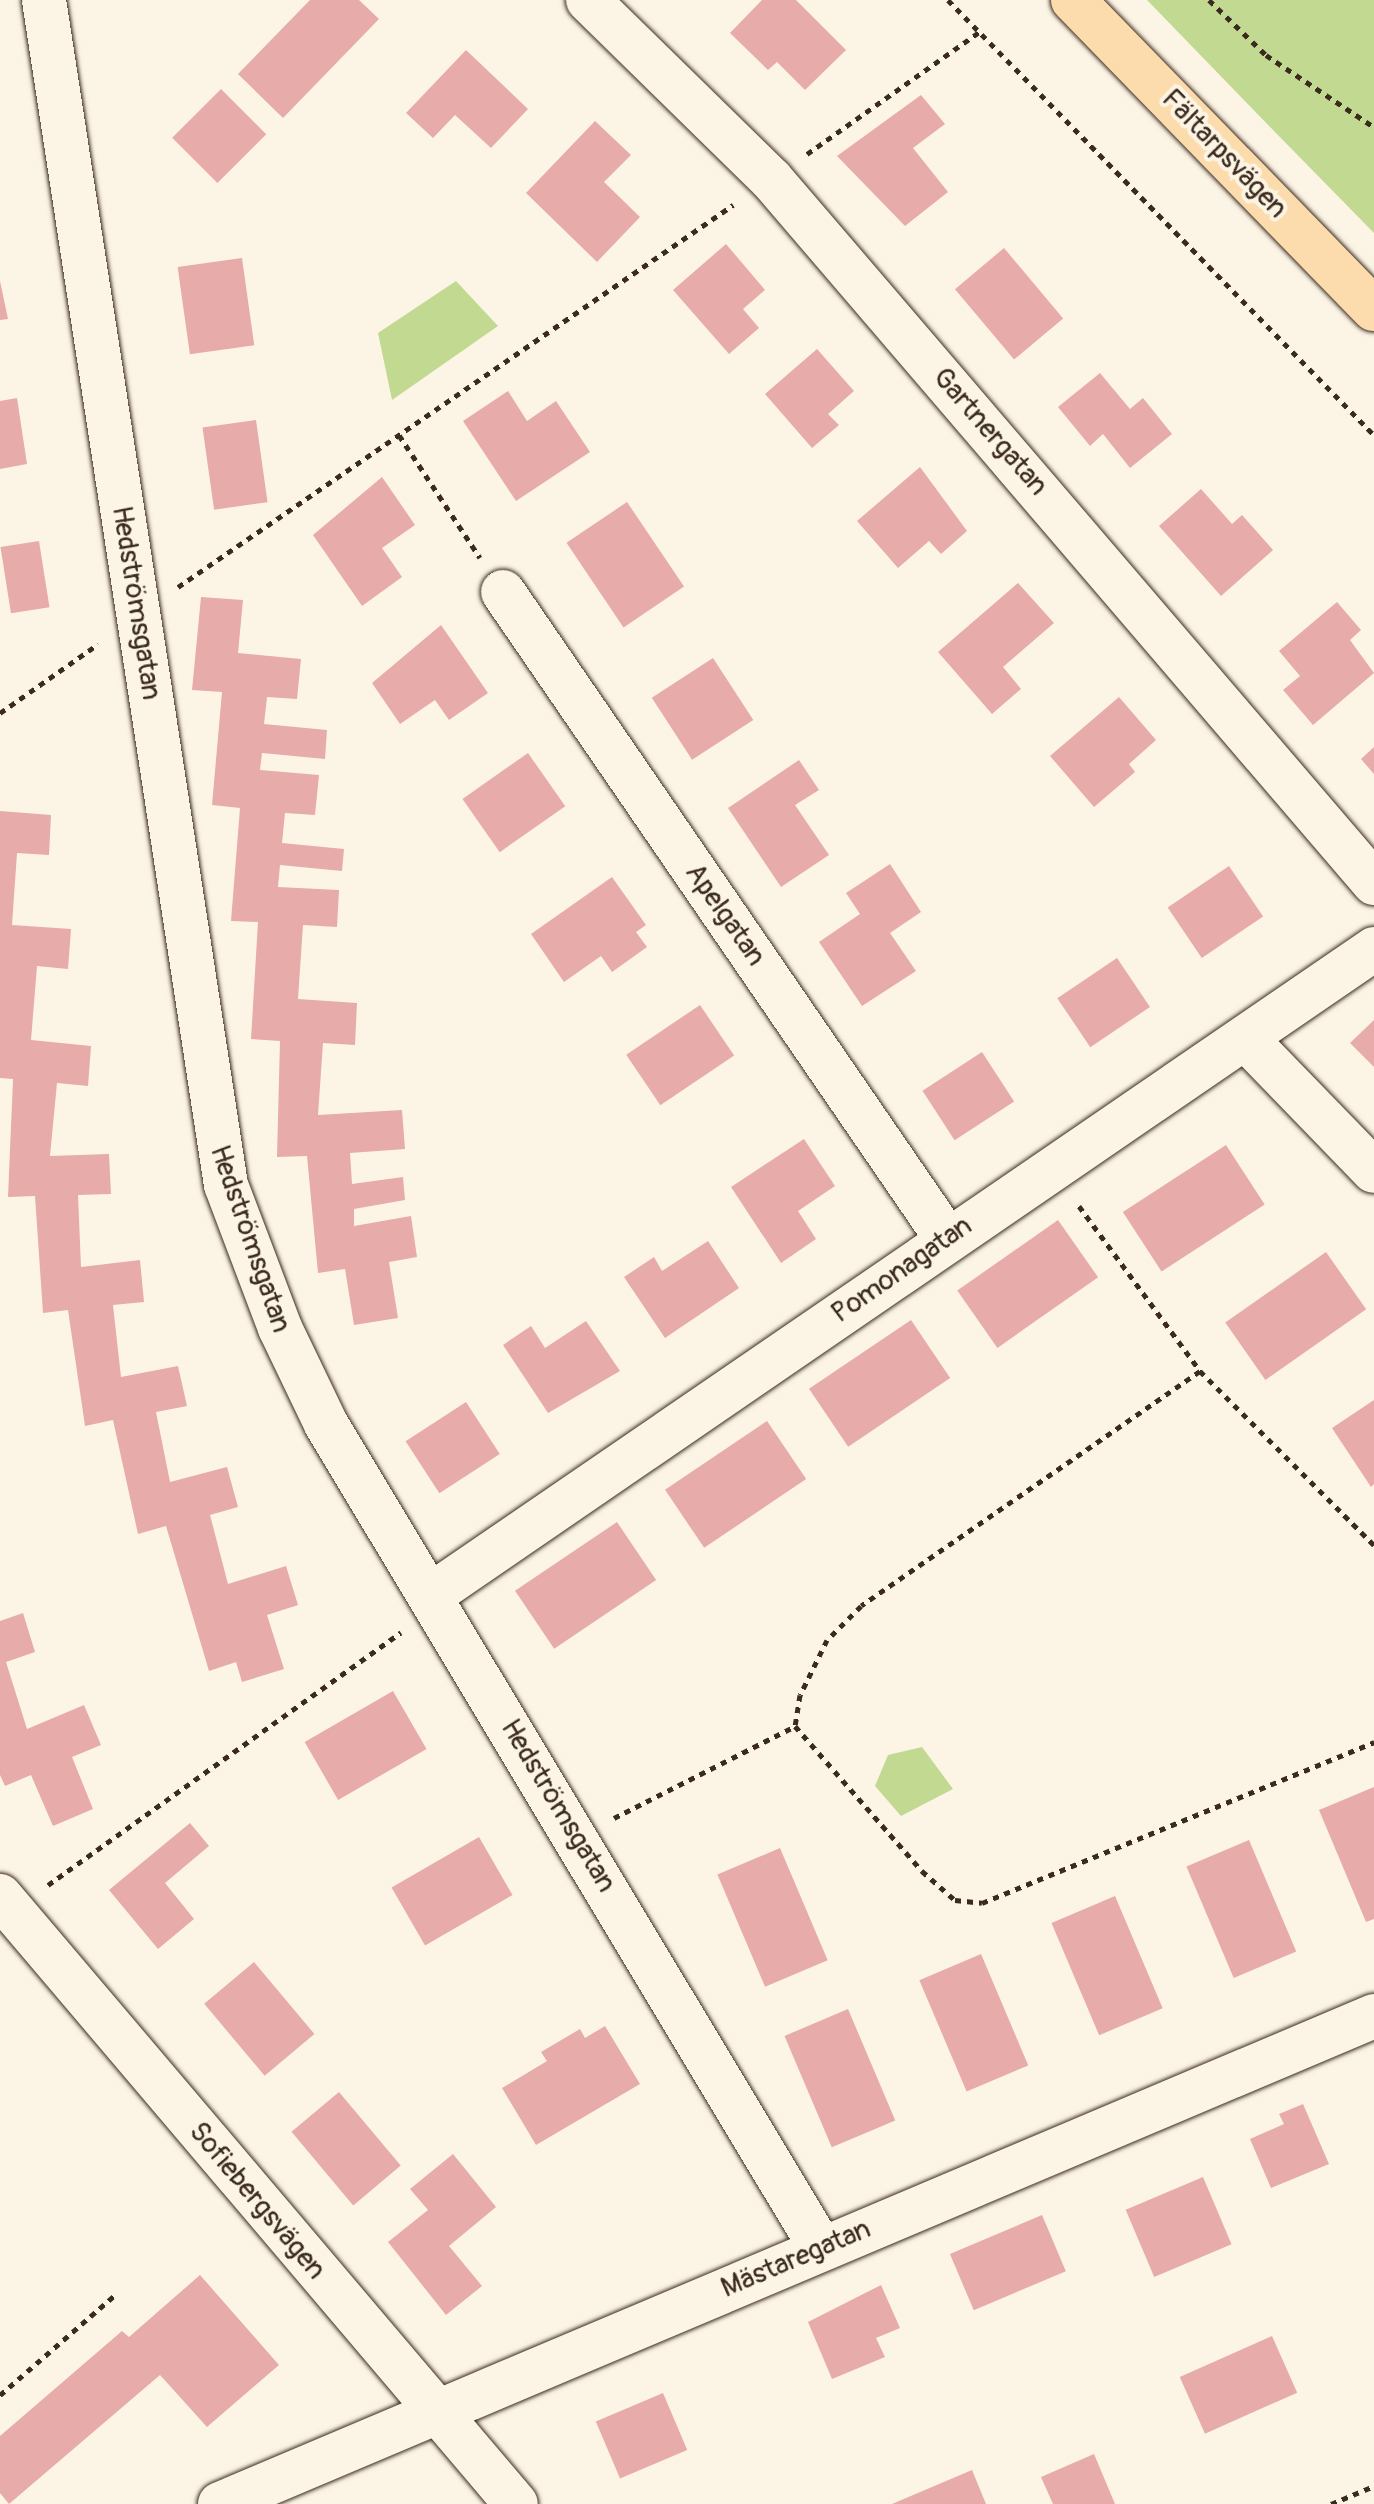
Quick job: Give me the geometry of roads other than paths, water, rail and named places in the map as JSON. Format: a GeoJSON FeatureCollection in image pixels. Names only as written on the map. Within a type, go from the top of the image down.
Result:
{"type":"FeatureCollection","features":[{"type":"Feature","properties":{"kind":"main road","name":"Fältarpsvägen"},"geometry":{"type":"LineString","coordinates":[[1073,0],[1374,309]]}},
{"type":"Feature","properties":{"kind":"street","name":"Hedströmsgatan"},"geometry":{"type":"LineString","coordinates":[[44,0],[226,1185],[302,1380],[821,2248]]}},
{"type":"Feature","properties":{"kind":"street","name":"Gartnergatan"},"geometry":{"type":"LineString","coordinates":[[588,0],[771,179],[1374,883]]}},
{"type":"Feature","properties":{"kind":"street","name":"Apelgatan"},"geometry":{"type":"LineString","coordinates":[[503,592],[947,1239]]}},
{"type":"Feature","properties":{"kind":"street","name":"Pomonagatan"},"geometry":{"type":"LineString","coordinates":[[431,1595],[1374,949]]}},
{"type":"Feature","properties":{"kind":"street"},"geometry":{"type":"LineString","coordinates":[[1245,1038],[1374,1171]]}},
{"type":"Feature","properties":{"kind":"street","name":"Sofiebergsvägen"},"geometry":{"type":"LineString","coordinates":[[6,1904],[516,2504]]}},
{"type":"Feature","properties":{"kind":"street","name":"Mästaregatan"},"geometry":{"type":"LineString","coordinates":[[220,2504],[1374,2016]]}}]}
